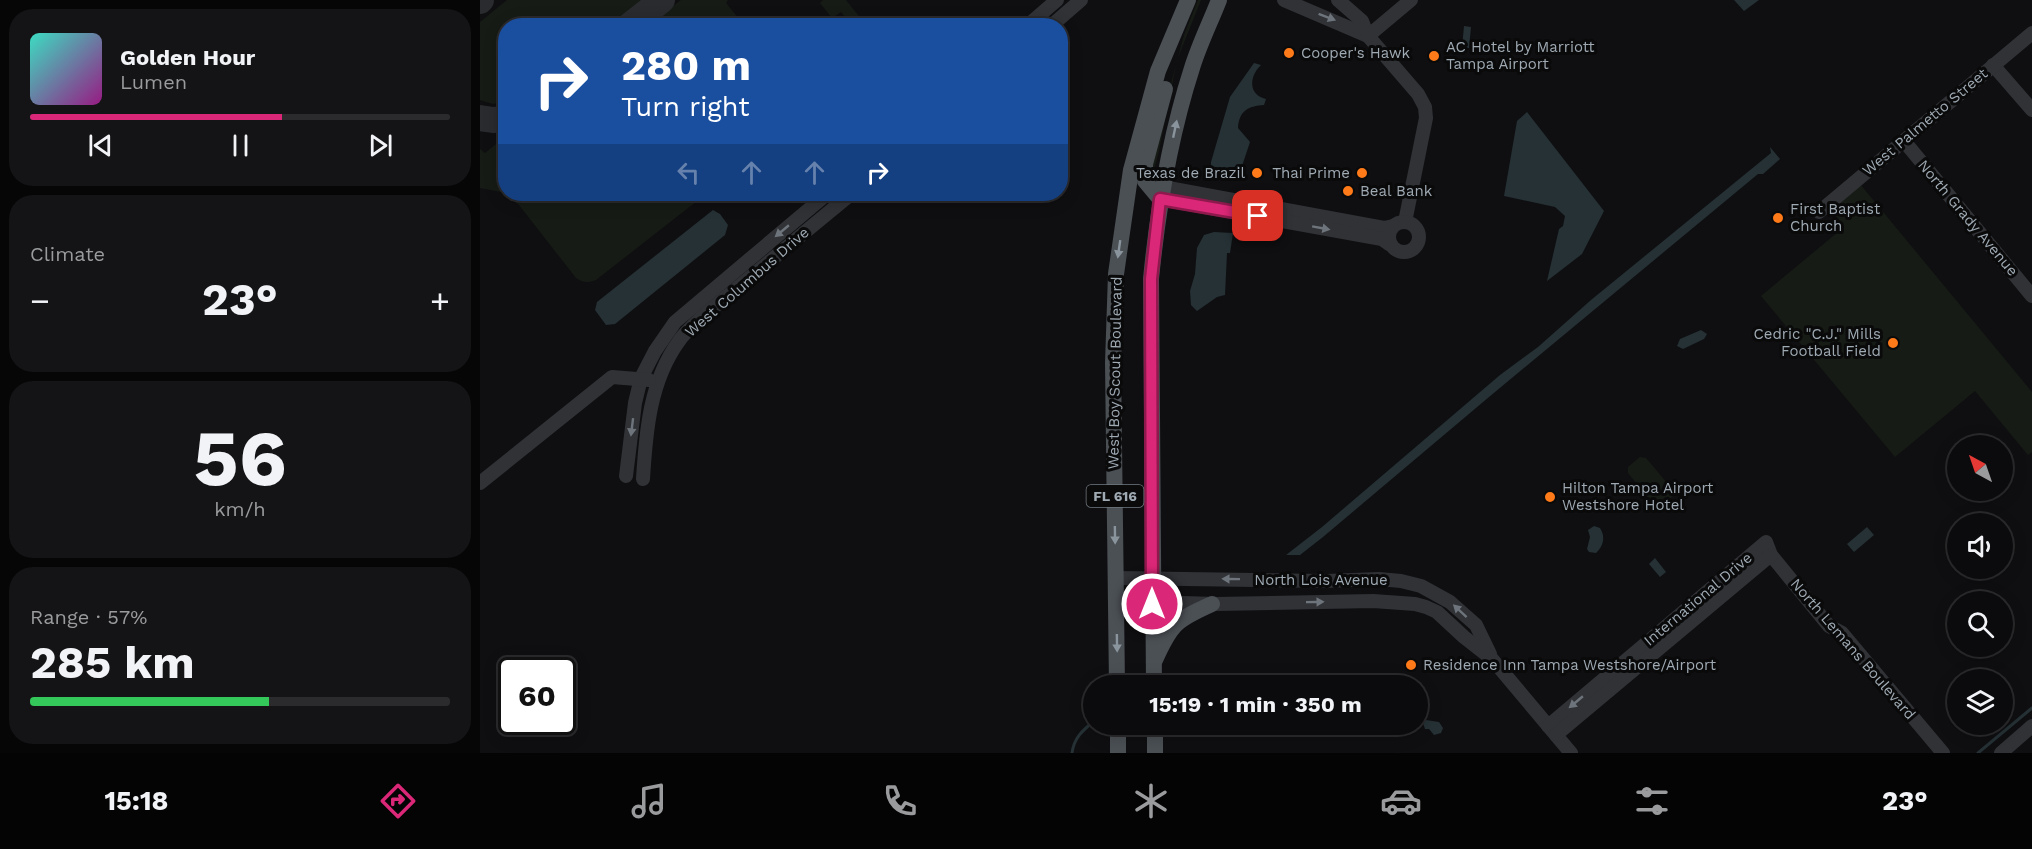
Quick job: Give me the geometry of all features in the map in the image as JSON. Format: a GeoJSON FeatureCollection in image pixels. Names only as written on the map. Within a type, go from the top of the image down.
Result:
{"type":"FeatureCollection","features":[{"type":"Feature","properties":{"kind":"main road","name":"West Boy Scout Boulevard"},"geometry":{"type":"LineString","coordinates":[[1118,675],[1113,363],[1116,274],[1131,170],[1158,71],[1188,0]]}},
{"type":"Feature","properties":{"kind":"main road","name":"FL 616"},"geometry":{"type":"LineString","coordinates":[[1154,675],[1151,279],[1162,193],[1176,122],[1192,67],[1219,0]]}},
{"type":"Feature","properties":{"kind":"main road"},"geometry":{"type":"LineString","coordinates":[[1162,193],[1145,181],[1145,164],[1172,64],[1171,41]]}},
{"type":"Feature","properties":{"kind":"main road"},"geometry":{"type":"LineString","coordinates":[[1153,663],[1166,634],[1173,625],[1189,614],[1212,604]]}},
{"type":"Feature","properties":{"kind":"main road"},"geometry":{"type":"LineString","coordinates":[[1118,735],[1118,753]]}},
{"type":"Feature","properties":{"kind":"main road"},"geometry":{"type":"LineString","coordinates":[[1155,735],[1155,753]]}},
{"type":"Feature","properties":{"kind":"street"},"geometry":{"type":"LineString","coordinates":[[1036,18],[1057,0]]}},
{"type":"Feature","properties":{"kind":"street"},"geometry":{"type":"LineString","coordinates":[[1060,18],[1081,0]]}},
{"type":"Feature","properties":{"kind":"street"},"geometry":{"type":"LineString","coordinates":[[1212,16],[1228,0]]}},
{"type":"Feature","properties":{"kind":"street"},"geometry":{"type":"LineString","coordinates":[[1284,0],[1368,36]]}},
{"type":"Feature","properties":{"kind":"street"},"geometry":{"type":"LineString","coordinates":[[1338,0],[1362,21],[1368,36],[1418,94],[1425,107],[1426,118],[1399,224],[1388,234],[1389,244]]}},
{"type":"Feature","properties":{"kind":"street"},"geometry":{"type":"LineString","coordinates":[[1368,36],[1412,0]]}},
{"type":"Feature","properties":{"kind":"street","name":"West Palmetto Street"},"geometry":{"type":"LineString","coordinates":[[1819,212],[2032,33]]}},
{"type":"Feature","properties":{"kind":"street"},"geometry":{"type":"LineString","coordinates":[[1994,64],[2032,110]]}},
{"type":"Feature","properties":{"kind":"street","name":"North Grady Avenue"},"geometry":{"type":"LineString","coordinates":[[1904,141],[2032,296]]}},
{"type":"Feature","properties":{"kind":"street"},"geometry":{"type":"LineString","coordinates":[[1162,193],[1280,208],[1383,228],[1411,224],[1418,231],[1418,242],[1412,250],[1402,252],[1397,251],[1382,239],[1287,222],[1162,193]]}},
{"type":"Feature","properties":{"kind":"street","name":"West Columbus Drive"},"geometry":{"type":"LineString","coordinates":[[626,476],[635,403],[641,378],[675,322],[819,201]]}},
{"type":"Feature","properties":{"kind":"street","name":"West Columbus Drive"},"geometry":{"type":"LineString","coordinates":[[643,478],[646,432],[657,382],[680,340],[702,317],[843,201]]}},
{"type":"Feature","properties":{"kind":"street"},"geometry":{"type":"LineString","coordinates":[[1280,208],[1287,222]]}},
{"type":"Feature","properties":{"kind":"street"},"geometry":{"type":"LineString","coordinates":[[480,483],[612,377],[641,378],[657,382]]}},
{"type":"Feature","properties":{"kind":"street","name":"International Drive"},"geometry":{"type":"LineString","coordinates":[[1552,730],[1768,548]]}},
{"type":"Feature","properties":{"kind":"street","name":"North Lemans Boulevard"},"geometry":{"type":"LineString","coordinates":[[1768,548],[1829,626],[1842,633],[1943,753]]}},
{"type":"Feature","properties":{"kind":"street","name":"North Lois Avenue"},"geometry":{"type":"LineString","coordinates":[[1116,578],[1401,581],[1421,586],[1450,602],[1476,625],[1492,659]]}},
{"type":"Feature","properties":{"kind":"street","name":"North Lois Avenue"},"geometry":{"type":"LineString","coordinates":[[1116,601],[1152,604],[1373,601],[1414,604],[1437,612],[1492,659],[1571,753]]}},
{"type":"Feature","properties":{"kind":"street"},"geometry":{"type":"LineString","coordinates":[[2001,753],[2030,733]]}},
{"type":"Feature","properties":{"kind":"shaded area"},"geometry":{"type":"Polygon","coordinates":[[[507,0],[644,0],[620,18],[498,18],[498,103],[493,104],[480,100],[480,22],[507,0]]]}},
{"type":"Feature","properties":{"kind":"shaded area"},"geometry":{"type":"Polygon","coordinates":[[[681,0],[728,0],[726,3],[738,18],[657,18],[681,0]]]}},
{"type":"Feature","properties":{"kind":"shaded area"},"geometry":{"type":"Polygon","coordinates":[[[823,0],[846,0],[860,18],[846,18],[841,12],[832,18],[820,3],[823,0]]]}},
{"type":"Feature","properties":{"kind":"shaded area"},"geometry":{"type":"Polygon","coordinates":[[[1198,0],[1201,0],[1178,58],[1184,35],[1198,0]]]}},
{"type":"Feature","properties":{"kind":"shaded area"},"geometry":{"type":"Polygon","coordinates":[[[1734,0],[1759,0],[1744,11],[1734,0]]]}},
{"type":"Feature","properties":{"kind":"shaded area"},"geometry":{"type":"Polygon","coordinates":[[[1464,26],[1471,27],[1469,48],[1462,48],[1464,26]]]}},
{"type":"Feature","properties":{"kind":"shaded area"},"geometry":{"type":"Polygon","coordinates":[[[1254,63],[1261,65],[1254,74],[1253,89],[1256,94],[1266,99],[1264,105],[1245,110],[1240,117],[1238,128],[1250,142],[1240,172],[1213,172],[1211,162],[1230,97],[1254,63]]]}},
{"type":"Feature","properties":{"kind":"shaded area"},"geometry":{"type":"Polygon","coordinates":[[[1176,64],[1159,151],[1151,181],[1148,169],[1176,64]]]}},
{"type":"Feature","properties":{"kind":"shaded area"},"geometry":{"type":"Polygon","coordinates":[[[1527,112],[1604,211],[1582,254],[1547,281],[1559,229],[1563,226],[1565,216],[1555,207],[1504,196],[1517,121],[1527,112]]]}},
{"type":"Feature","properties":{"kind":"shaded area"},"geometry":{"type":"Polygon","coordinates":[[[498,143],[498,191],[480,188],[480,149],[485,153],[498,143]]]}},
{"type":"Feature","properties":{"kind":"shaded area"},"geometry":{"type":"Polygon","coordinates":[[[1770,147],[1780,159],[1763,174],[1758,174],[1323,537],[1300,555],[1286,555],[1500,375],[1538,347],[1591,300],[1771,153],[1770,147]]]}},
{"type":"Feature","properties":{"kind":"shaded area"},"geometry":{"type":"Polygon","coordinates":[[[1860,184],[2032,392],[2032,452],[2028,455],[1975,391],[1895,457],[1761,296],[1844,227],[1830,210],[1860,184]]]}},
{"type":"Feature","properties":{"kind":"shaded area"},"geometry":{"type":"Polygon","coordinates":[[[514,201],[697,201],[596,280],[588,282],[576,278],[514,201]]]}},
{"type":"Feature","properties":{"kind":"shaded area"},"geometry":{"type":"Polygon","coordinates":[[[713,210],[720,214],[728,225],[725,235],[615,324],[606,325],[595,310],[597,302],[713,210]]]}},
{"type":"Feature","properties":{"kind":"shaded area"},"geometry":{"type":"Polygon","coordinates":[[[1214,232],[1233,233],[1230,253],[1227,253],[1225,295],[1217,297],[1197,311],[1191,305],[1190,291],[1195,274],[1197,248],[1204,235],[1214,232]]]}},
{"type":"Feature","properties":{"kind":"shaded area"},"geometry":{"type":"Polygon","coordinates":[[[1701,330],[1707,334],[1704,339],[1683,349],[1677,346],[1680,339],[1701,330]]]}},
{"type":"Feature","properties":{"kind":"shaded area"},"geometry":{"type":"Polygon","coordinates":[[[1640,457],[1646,458],[1673,490],[1673,496],[1661,506],[1655,506],[1628,473],[1628,467],[1640,457]]]}},
{"type":"Feature","properties":{"kind":"shaded area"},"geometry":{"type":"Polygon","coordinates":[[[1594,526],[1600,528],[1603,538],[1602,545],[1596,553],[1589,552],[1587,549],[1590,537],[1588,530],[1594,526]]]}},
{"type":"Feature","properties":{"kind":"shaded area"},"geometry":{"type":"Polygon","coordinates":[[[1867,527],[1874,535],[1854,552],[1847,544],[1867,527]]]}},
{"type":"Feature","properties":{"kind":"shaded area"},"geometry":{"type":"Polygon","coordinates":[[[1655,558],[1666,572],[1660,577],[1649,564],[1655,558]]]}},
{"type":"Feature","properties":{"kind":"shaded area"},"geometry":{"type":"Polygon","coordinates":[[[1428,720],[1439,722],[1443,728],[1441,733],[1434,735],[1429,729],[1428,720]]]}},
{"type":"Feature","properties":{"kind":"waterway"},"geometry":{"type":"LineString","coordinates":[[1978,753],[2032,708]]}},
{"type":"Feature","properties":{"kind":"waterway"},"geometry":{"type":"LineString","coordinates":[[1072,753],[1083,731]]}},
{"type":"Feature","properties":{"kind":"taxiway"},"geometry":{"type":"LineString","coordinates":[[639,18],[662,0]]}},
{"type":"Feature","properties":{"kind":"taxiway"},"geometry":{"type":"LineString","coordinates":[[480,118],[498,120]]}},
{"type":"Feature","properties":{"kind":"place","name":"Cooper's Hawk"},"geometry":{"type":"Point","coordinates":[1289,53]}},
{"type":"Feature","properties":{"kind":"place","name":"AC Hotel by Marriott Tampa Airport"},"geometry":{"type":"Point","coordinates":[1434,56]}},
{"type":"Feature","properties":{"kind":"place","name":"Texas de Brazil"},"geometry":{"type":"Point","coordinates":[1257,173]}},
{"type":"Feature","properties":{"kind":"place","name":"Thai Prime"},"geometry":{"type":"Point","coordinates":[1362,173]}},
{"type":"Feature","properties":{"kind":"place","name":"Beal Bank"},"geometry":{"type":"Point","coordinates":[1348,191]}},
{"type":"Feature","properties":{"kind":"place","name":"First Baptist Church"},"geometry":{"type":"Point","coordinates":[1778,218]}},
{"type":"Feature","properties":{"kind":"place","name":"Cedric \"C.J.\" Mills Football Field"},"geometry":{"type":"Point","coordinates":[1893,343]}},
{"type":"Feature","properties":{"kind":"place","name":"Hilton Tampa Airport Westshore Hotel"},"geometry":{"type":"Point","coordinates":[1550,497]}},
{"type":"Feature","properties":{"kind":"place","name":"Residence Inn Tampa Westshore/Airport"},"geometry":{"type":"Point","coordinates":[1411,665]}},
{"type":"Feature","properties":{"kind":"route"},"geometry":{"type":"LineString","coordinates":[[1152,604],[1151,279],[1160,199],[1258,216]]}}]}
